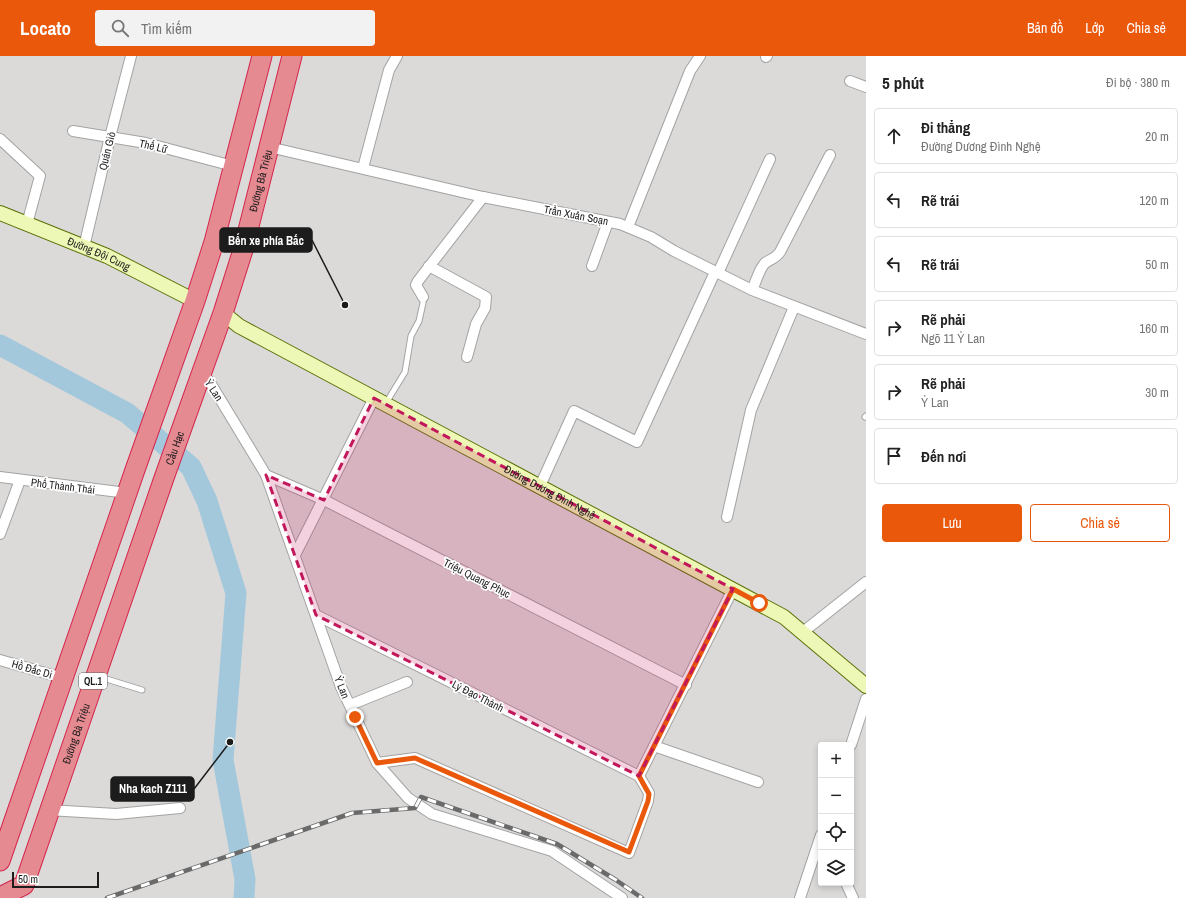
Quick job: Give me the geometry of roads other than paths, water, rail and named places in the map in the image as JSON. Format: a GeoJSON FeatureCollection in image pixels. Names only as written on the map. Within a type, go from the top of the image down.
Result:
{"type":"FeatureCollection","features":[{"type":"Feature","properties":{"kind":"highway","name":"QL.1"},"geometry":{"type":"LineString","coordinates":[[0,863],[136,467],[196,301],[214,242],[262,56]]}},
{"type":"Feature","properties":{"kind":"highway","name":"Đường Bà Triệu"},"geometry":{"type":"LineString","coordinates":[[186,418],[223,313],[242,250],[292,56]]}},
{"type":"Feature","properties":{"kind":"highway"},"geometry":{"type":"LineString","coordinates":[[196,301],[223,313]]}},
{"type":"Feature","properties":{"kind":"highway","name":"Cầu Hạc"},"geometry":{"type":"LineString","coordinates":[[164,478],[186,418]]}},
{"type":"Feature","properties":{"kind":"highway","name":"Đường Bà Triệu"},"geometry":{"type":"LineString","coordinates":[[22,891],[48,810],[164,478]]}},
{"type":"Feature","properties":{"kind":"highway","name":"QL.1"},"geometry":{"type":"LineString","coordinates":[[0,863],[36,846]]}},
{"type":"Feature","properties":{"kind":"highway","name":"QL.1"},"geometry":{"type":"LineString","coordinates":[[0,897],[22,891]]}},
{"type":"Feature","properties":{"kind":"main road","name":"Đường Đội Cung"},"geometry":{"type":"LineString","coordinates":[[0,213],[107,256],[196,301]]}},
{"type":"Feature","properties":{"kind":"main road","name":"Đường Dương Đình Nghệ"},"geometry":{"type":"LineString","coordinates":[[223,313],[239,326],[784,617],[866,686]]}},
{"type":"Feature","properties":{"kind":"street","name":"Quán Giò"},"geometry":{"type":"LineString","coordinates":[[84,247],[110,137],[132,56]]}},
{"type":"Feature","properties":{"kind":"street"},"geometry":{"type":"LineString","coordinates":[[363,168],[389,70],[397,56]]}},
{"type":"Feature","properties":{"kind":"street"},"geometry":{"type":"LineString","coordinates":[[628,227],[690,71],[700,56]]}},
{"type":"Feature","properties":{"kind":"street"},"geometry":{"type":"LineString","coordinates":[[850,81],[866,87]]}},
{"type":"Feature","properties":{"kind":"street","name":"Thế Lữ"},"geometry":{"type":"LineString","coordinates":[[73,131],[146,143],[233,166]]}},
{"type":"Feature","properties":{"kind":"street"},"geometry":{"type":"LineString","coordinates":[[0,139],[40,176],[27,224]]}},
{"type":"Feature","properties":{"kind":"street","name":"Trần Xuân Soạn"},"geometry":{"type":"LineString","coordinates":[[269,147],[483,197],[628,227],[651,237],[752,290],[866,334]]}},
{"type":"Feature","properties":{"kind":"street"},"geometry":{"type":"LineString","coordinates":[[752,290],[763,267],[766,263],[776,258],[780,252],[830,155]]}},
{"type":"Feature","properties":{"kind":"street"},"geometry":{"type":"LineString","coordinates":[[540,486],[574,411],[637,442],[770,159]]}},
{"type":"Feature","properties":{"kind":"street"},"geometry":{"type":"LineString","coordinates":[[423,297],[416,285],[483,197]]}},
{"type":"Feature","properties":{"kind":"street"},"geometry":{"type":"LineString","coordinates":[[592,266],[608,222]]}},
{"type":"Feature","properties":{"kind":"street"},"geometry":{"type":"LineString","coordinates":[[429,266],[486,297],[485,308],[476,324],[467,357]]}},
{"type":"Feature","properties":{"kind":"street"},"geometry":{"type":"LineString","coordinates":[[727,517],[751,410],[794,307]]}},
{"type":"Feature","properties":{"kind":"street","name":"Ỷ Lan"},"geometry":{"type":"LineString","coordinates":[[202,372],[211,384],[266,475],[341,687],[377,763],[408,798],[416,805],[432,814],[552,851],[622,898]]}},
{"type":"Feature","properties":{"kind":"street"},"geometry":{"type":"LineString","coordinates":[[295,556],[324,500],[380,401]]}},
{"type":"Feature","properties":{"kind":"street","name":"Triệu Quang Phục"},"geometry":{"type":"LineString","coordinates":[[266,475],[324,500],[686,685]]}},
{"type":"Feature","properties":{"kind":"street","name":"Phố Thành Thái"},"geometry":{"type":"LineString","coordinates":[[0,477],[127,493]]}},
{"type":"Feature","properties":{"kind":"street"},"geometry":{"type":"LineString","coordinates":[[0,534],[20,480]]}},
{"type":"Feature","properties":{"kind":"street"},"geometry":{"type":"LineString","coordinates":[[803,632],[866,582]]}},
{"type":"Feature","properties":{"kind":"street"},"geometry":{"type":"LineString","coordinates":[[377,763],[415,758],[629,852],[648,801],[649,794],[639,776],[733,589]]}},
{"type":"Feature","properties":{"kind":"street","name":"Lý Đạo Thành"},"geometry":{"type":"LineString","coordinates":[[316,615],[639,776]]}},
{"type":"Feature","properties":{"kind":"street","name":"Hồ Đắc Di"},"geometry":{"type":"LineString","coordinates":[[0,660],[63,678]]}},
{"type":"Feature","properties":{"kind":"street"},"geometry":{"type":"LineString","coordinates":[[350,706],[408,682]]}},
{"type":"Feature","properties":{"kind":"street"},"geometry":{"type":"LineString","coordinates":[[852,742],[866,699]]}},
{"type":"Feature","properties":{"kind":"street"},"geometry":{"type":"LineString","coordinates":[[654,746],[758,782]]}},
{"type":"Feature","properties":{"kind":"street"},"geometry":{"type":"LineString","coordinates":[[48,810],[90,814],[116,814],[180,808]]}},
{"type":"Feature","properties":{"kind":"street"},"geometry":{"type":"LineString","coordinates":[[800,898],[816,865],[818,850]]}},
{"type":"Feature","properties":{"kind":"street"},"geometry":{"type":"LineString","coordinates":[[847,886],[853,898]]}},
{"type":"Feature","properties":{"kind":"lane"},"geometry":{"type":"LineString","coordinates":[[380,401],[405,372],[411,336],[419,321],[423,297]]}},
{"type":"Feature","properties":{"kind":"lane"},"geometry":{"type":"LineString","coordinates":[[95,675],[142,690]]}},
{"type":"Feature","properties":{"kind":"waterway"},"geometry":{"type":"LineString","coordinates":[[0,345],[127,413],[191,467],[207,501],[236,593],[223,760],[245,879],[244,898]]}},
{"type":"Feature","properties":{"kind":"railway"},"geometry":{"type":"LineString","coordinates":[[107,898],[352,813],[415,808],[421,797],[557,844],[616,880],[642,898]]}},
{"type":"Feature","properties":{"kind":"place","name":"Bến xe phía Bắc"},"geometry":{"type":"Point","coordinates":[345,305]}},
{"type":"Feature","properties":{"kind":"place","name":"Nha kach Z111"},"geometry":{"type":"Point","coordinates":[230,742]}}]}
